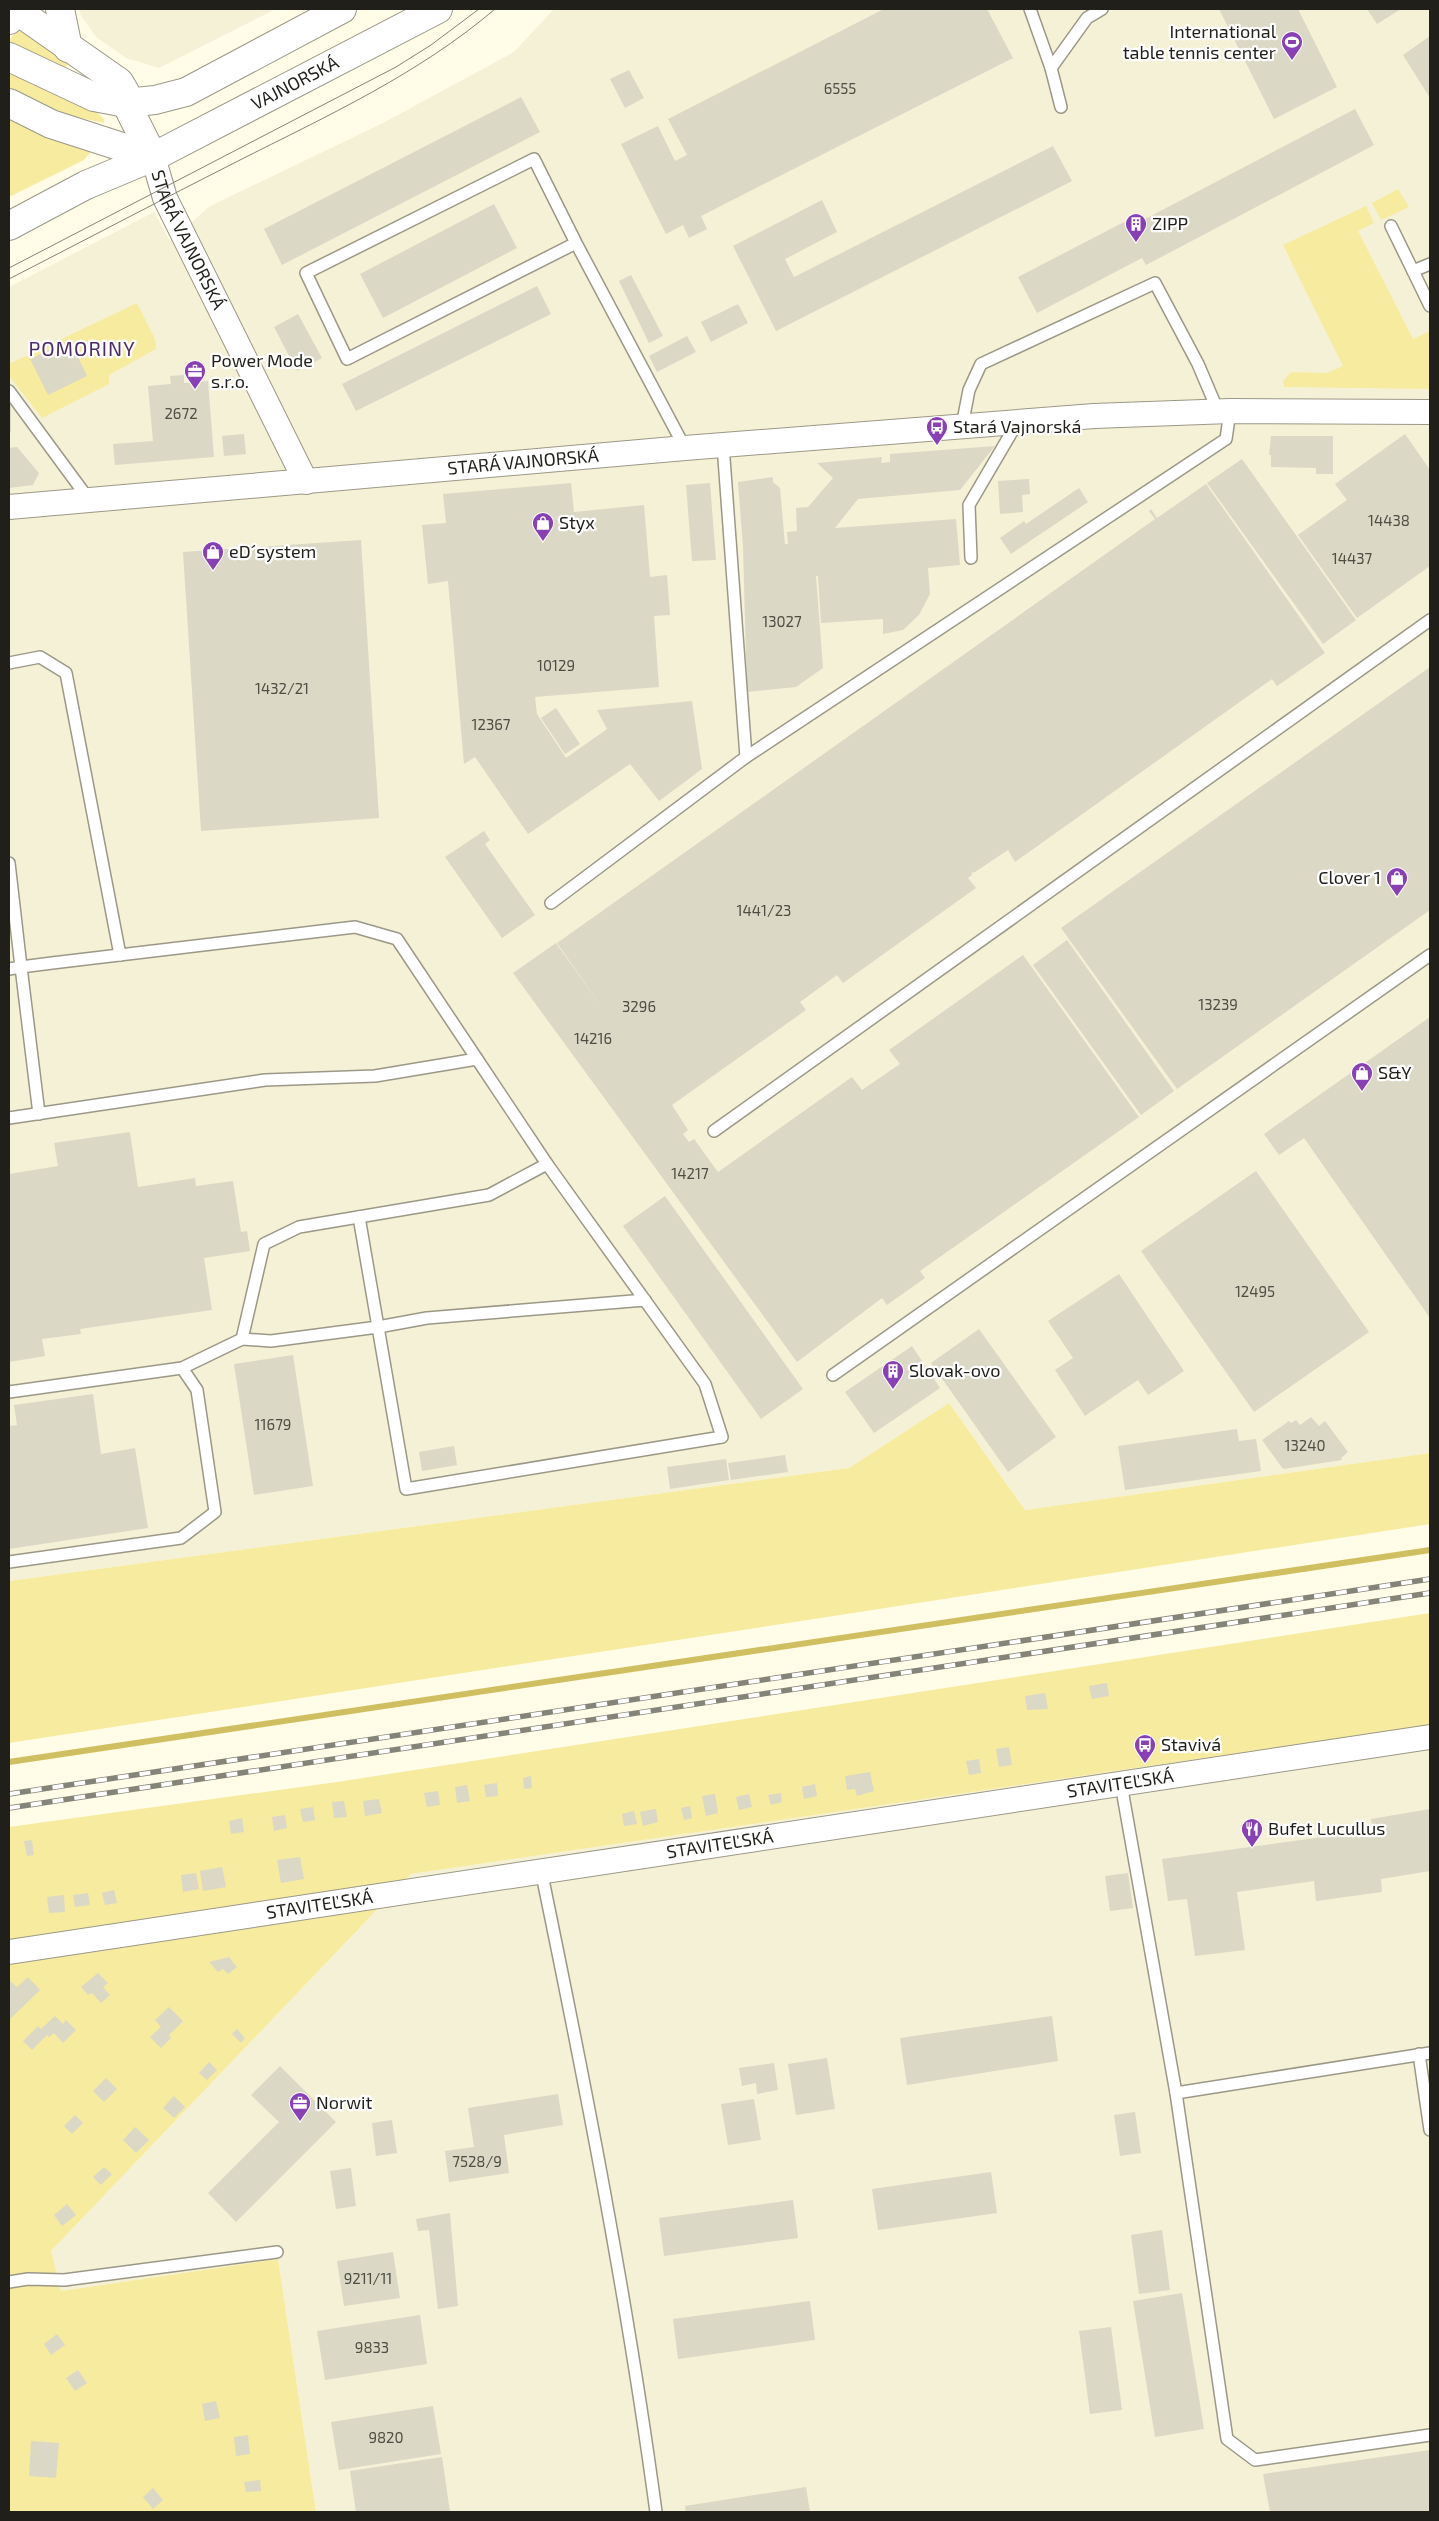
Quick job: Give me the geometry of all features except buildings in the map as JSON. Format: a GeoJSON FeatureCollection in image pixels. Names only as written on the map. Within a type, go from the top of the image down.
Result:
{"type":"FeatureCollection","features":[{"type":"Feature","properties":{"kind":"main road"},"geometry":{"type":"LineString","coordinates":[[60,9],[68,48]]}},
{"type":"Feature","properties":{"kind":"main road"},"geometry":{"type":"LineString","coordinates":[[9,56],[94,97],[126,103],[170,98],[186,92],[342,9]]}},
{"type":"Feature","properties":{"kind":"main road","name":"VAJNORSKÁ"},"geometry":{"type":"LineString","coordinates":[[86,185],[153,157],[438,9]]}},
{"type":"Feature","properties":{"kind":"main road"},"geometry":{"type":"LineString","coordinates":[[9,226],[86,185],[121,125],[126,103],[125,92],[119,82],[13,11]]}},
{"type":"Feature","properties":{"kind":"main road"},"geometry":{"type":"LineString","coordinates":[[9,103],[51,124],[153,157]]}},
{"type":"Feature","properties":{"kind":"main road"},"geometry":{"type":"LineString","coordinates":[[126,103],[153,157]]}},
{"type":"Feature","properties":{"kind":"street","name":"STARÁ VAJNORSKÁ"},"geometry":{"type":"LineString","coordinates":[[153,157],[165,198],[306,482]]}},
{"type":"Feature","properties":{"kind":"street","name":"STARÁ VAJNORSKÁ"},"geometry":{"type":"LineString","coordinates":[[9,507],[1018,421],[1224,411],[1430,412]]}},
{"type":"Feature","properties":{"kind":"street","name":"STAVITEĽSKÁ"},"geometry":{"type":"LineString","coordinates":[[9,1952],[1430,1737]]}},
{"type":"Feature","properties":{"kind":"lane"},"geometry":{"type":"LineString","coordinates":[[376,41],[424,9]]}},
{"type":"Feature","properties":{"kind":"lane"},"geometry":{"type":"LineString","coordinates":[[1030,9],[1051,68],[1061,107]]}},
{"type":"Feature","properties":{"kind":"lane"},"geometry":{"type":"LineString","coordinates":[[1051,68],[1087,18],[1102,9]]}},
{"type":"Feature","properties":{"kind":"lane"},"geometry":{"type":"LineString","coordinates":[[576,243],[347,359],[306,273],[534,159],[576,243],[685,448]]}},
{"type":"Feature","properties":{"kind":"lane"},"geometry":{"type":"LineString","coordinates":[[1391,226],[1430,306]]}},
{"type":"Feature","properties":{"kind":"lane"},"geometry":{"type":"LineString","coordinates":[[1413,271],[1430,264]]}},
{"type":"Feature","properties":{"kind":"lane"},"geometry":{"type":"LineString","coordinates":[[551,903],[746,757],[1226,439],[1224,411],[1155,283],[981,364],[969,390],[962,426]]}},
{"type":"Feature","properties":{"kind":"lane"},"geometry":{"type":"LineString","coordinates":[[9,391],[90,501]]}},
{"type":"Feature","properties":{"kind":"lane"},"geometry":{"type":"LineString","coordinates":[[972,558],[970,505],[1018,421]]}},
{"type":"Feature","properties":{"kind":"lane"},"geometry":{"type":"LineString","coordinates":[[724,445],[746,757]]}},
{"type":"Feature","properties":{"kind":"lane"},"geometry":{"type":"LineString","coordinates":[[714,1131],[1430,620]]}},
{"type":"Feature","properties":{"kind":"lane"},"geometry":{"type":"LineString","coordinates":[[9,664],[40,656],[66,672],[120,955]]}},
{"type":"Feature","properties":{"kind":"lane"},"geometry":{"type":"LineString","coordinates":[[9,863],[39,1114]]}},
{"type":"Feature","properties":{"kind":"lane"},"geometry":{"type":"LineString","coordinates":[[9,969],[355,927],[397,939],[547,1164],[705,1384],[722,1437],[406,1489],[359,1217]]}},
{"type":"Feature","properties":{"kind":"lane"},"geometry":{"type":"LineString","coordinates":[[833,1376],[1430,955]]}},
{"type":"Feature","properties":{"kind":"lane"},"geometry":{"type":"LineString","coordinates":[[9,1118],[265,1080],[375,1076],[476,1059]]}},
{"type":"Feature","properties":{"kind":"lane"},"geometry":{"type":"LineString","coordinates":[[242,1339],[264,1244],[299,1227],[489,1195],[547,1164]]}},
{"type":"Feature","properties":{"kind":"lane"},"geometry":{"type":"LineString","coordinates":[[9,1392],[182,1368],[242,1339],[271,1341],[378,1327],[427,1318],[645,1300]]}},
{"type":"Feature","properties":{"kind":"lane"},"geometry":{"type":"LineString","coordinates":[[9,1562],[181,1538],[215,1512],[197,1390],[182,1368]]}},
{"type":"Feature","properties":{"kind":"lane"},"geometry":{"type":"LineString","coordinates":[[1121,1784],[1176,2093],[1227,2439],[1255,2460],[1430,2435]]}},
{"type":"Feature","properties":{"kind":"lane"},"geometry":{"type":"LineString","coordinates":[[541,1870],[612,2237],[650,2458],[656,2512]]}},
{"type":"Feature","properties":{"kind":"lane"},"geometry":{"type":"LineString","coordinates":[[1176,2093],[1425,2053],[1430,2130]]}},
{"type":"Feature","properties":{"kind":"lane"},"geometry":{"type":"LineString","coordinates":[[9,2282],[28,2279],[64,2280],[277,2252]]}},
{"type":"Feature","properties":{"kind":"shaded area"},"geometry":{"type":"Polygon","coordinates":[[[79,9],[276,9],[159,68],[126,58],[96,37],[80,14],[79,9]]]}},
{"type":"Feature","properties":{"kind":"shaded area"},"geometry":{"type":"Polygon","coordinates":[[[554,9],[1430,9],[1430,1453],[1025,1510],[949,1403],[849,1468],[9,1581],[9,287],[154,212],[170,241],[210,206],[383,123],[514,52],[554,9]]]}},
{"type":"Feature","properties":{"kind":"shaded area"},"geometry":{"type":"Polygon","coordinates":[[[20,24],[70,62],[64,68],[9,41],[20,24]]]}},
{"type":"Feature","properties":{"kind":"shaded area"},"geometry":{"type":"Polygon","coordinates":[[[9,70],[93,109],[104,119],[104,123],[54,111],[19,95],[9,88],[9,70]]]}},
{"type":"Feature","properties":{"kind":"shaded area"},"geometry":{"type":"Polygon","coordinates":[[[9,119],[49,136],[94,148],[84,160],[9,197],[9,119]]]}},
{"type":"Feature","properties":{"kind":"shaded area"},"geometry":{"type":"Polygon","coordinates":[[[1398,189],[1409,207],[1381,220],[1372,203],[1398,189]]]}},
{"type":"Feature","properties":{"kind":"shaded area"},"geometry":{"type":"Polygon","coordinates":[[[1366,206],[1374,223],[1358,231],[1413,339],[1430,331],[1430,389],[1284,387],[1283,381],[1291,372],[1327,373],[1343,366],[1283,245],[1366,206]]]}},
{"type":"Feature","properties":{"kind":"shaded area"},"geometry":{"type":"Polygon","coordinates":[[[137,303],[155,339],[156,349],[109,375],[109,384],[42,418],[9,376],[9,364],[137,303]]]}},
{"type":"Feature","properties":{"kind":"shaded area"},"geometry":{"type":"Polygon","coordinates":[[[949,1403],[1025,1510],[1430,1453],[1430,1524],[9,1743],[9,1581],[849,1468],[949,1403]]]}},
{"type":"Feature","properties":{"kind":"shaded area"},"geometry":{"type":"Polygon","coordinates":[[[1430,1613],[1430,1725],[411,1874],[51,2251],[61,2291],[278,2259],[316,2512],[9,2512],[9,1827],[337,1782],[1430,1613]]]}},
{"type":"Feature","properties":{"kind":"shaded area"},"geometry":{"type":"Polygon","coordinates":[[[1430,1725],[1430,2512],[316,2512],[278,2259],[61,2291],[51,2251],[411,1874],[1430,1725]]]}},
{"type":"Feature","properties":{"kind":"waterway"},"geometry":{"type":"LineString","coordinates":[[9,1762],[1430,1550]]}},
{"type":"Feature","properties":{"kind":"tram line"},"geometry":{"type":"LineString","coordinates":[[9,268],[396,67],[431,45],[479,9]]}},
{"type":"Feature","properties":{"kind":"tram line"},"geometry":{"type":"LineString","coordinates":[[9,279],[338,110],[404,74],[466,32],[495,9]]}},
{"type":"Feature","properties":{"kind":"railway"},"geometry":{"type":"LineString","coordinates":[[9,1794],[1430,1579]]}},
{"type":"Feature","properties":{"kind":"railway"},"geometry":{"type":"LineString","coordinates":[[9,1808],[1430,1593]]}},
{"type":"Feature","properties":{"kind":"place","name":"International table tennis center"},"geometry":{"type":"Point","coordinates":[1292,61]}},
{"type":"Feature","properties":{"kind":"place","name":"ZIPP"},"geometry":{"type":"Point","coordinates":[1136,243]}},
{"type":"Feature","properties":{"kind":"place","name":"Power Mode s.r.o."},"geometry":{"type":"Point","coordinates":[195,390]}},
{"type":"Feature","properties":{"kind":"place","name":"Stará Vajnorská"},"geometry":{"type":"Point","coordinates":[937,446]}},
{"type":"Feature","properties":{"kind":"place","name":"Styx"},"geometry":{"type":"Point","coordinates":[543,542]}},
{"type":"Feature","properties":{"kind":"place","name":"eD´system"},"geometry":{"type":"Point","coordinates":[213,571]}},
{"type":"Feature","properties":{"kind":"place","name":"Clover 1"},"geometry":{"type":"Point","coordinates":[1397,897]}},
{"type":"Feature","properties":{"kind":"place","name":"S&Y"},"geometry":{"type":"Point","coordinates":[1362,1092]}},
{"type":"Feature","properties":{"kind":"place","name":"Slovak-ovo"},"geometry":{"type":"Point","coordinates":[893,1390]}},
{"type":"Feature","properties":{"kind":"place","name":"Stavivá"},"geometry":{"type":"Point","coordinates":[1145,1764]}},
{"type":"Feature","properties":{"kind":"place","name":"Bufet Lucullus"},"geometry":{"type":"Point","coordinates":[1252,1848]}},
{"type":"Feature","properties":{"kind":"place","name":"Norwit"},"geometry":{"type":"Point","coordinates":[300,2122]}},
{"type":"Feature","properties":{"kind":"district","name":"POMORINY"},"geometry":{"type":"Point","coordinates":[82,349]}}]}
